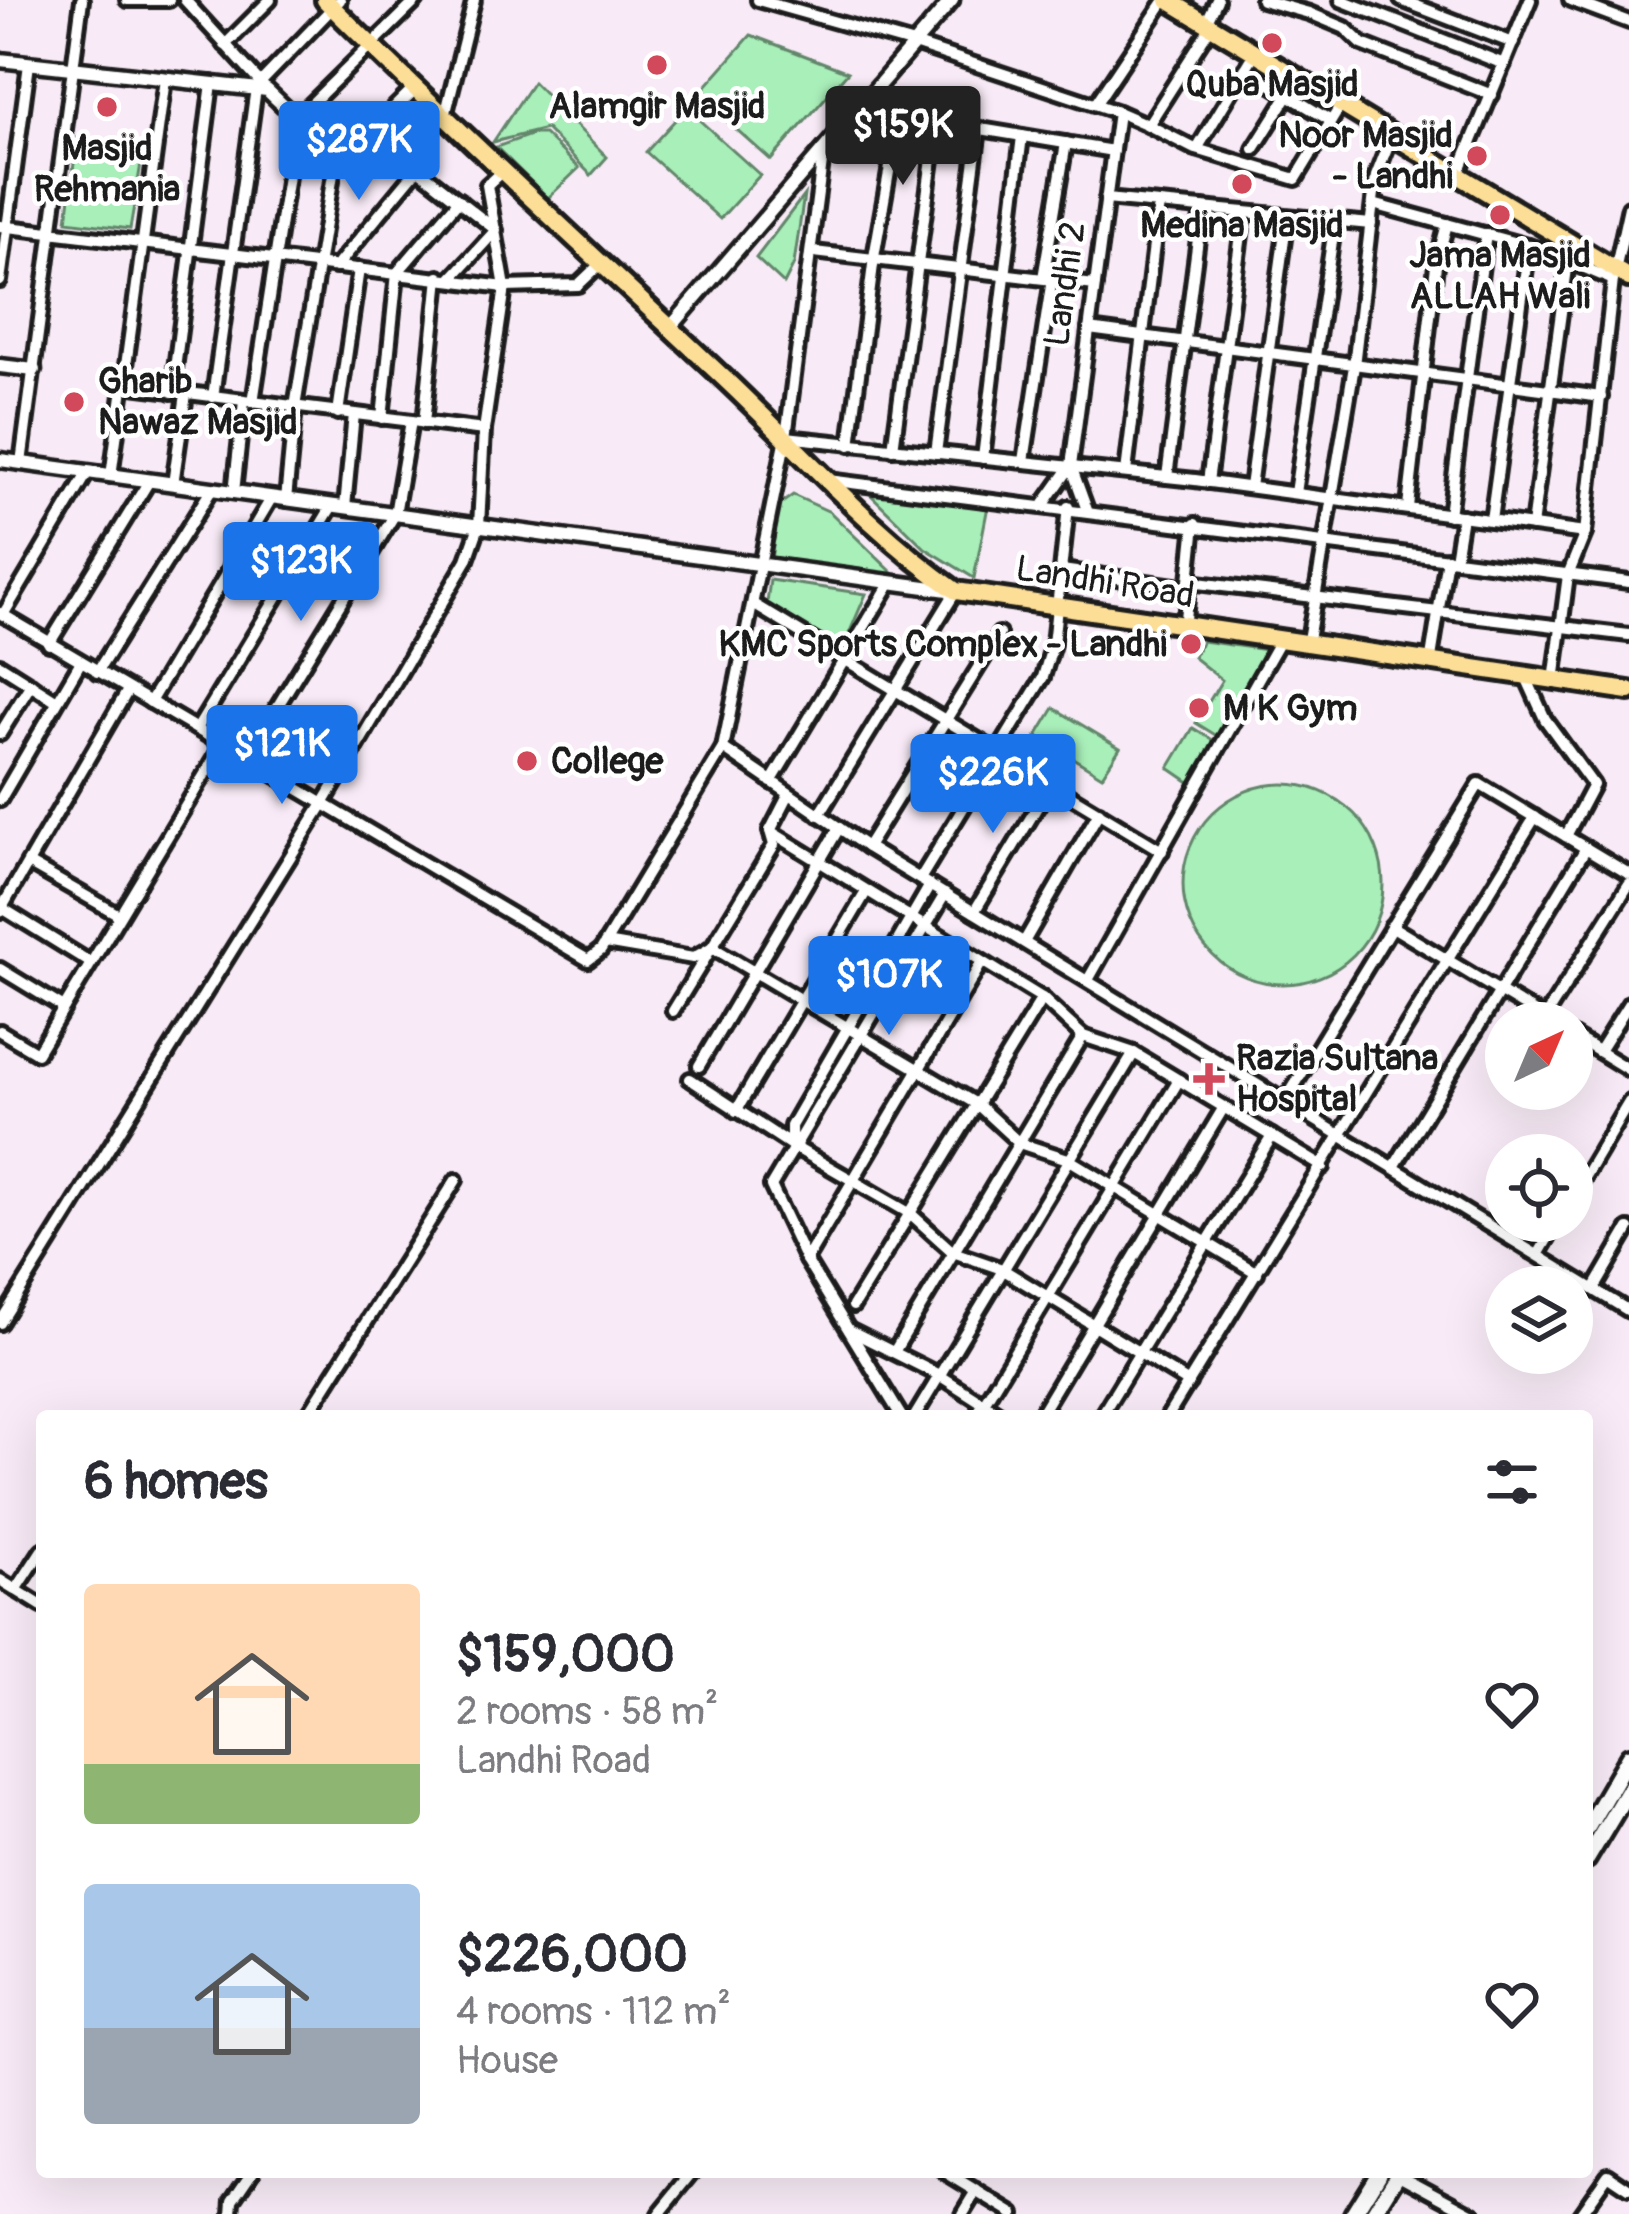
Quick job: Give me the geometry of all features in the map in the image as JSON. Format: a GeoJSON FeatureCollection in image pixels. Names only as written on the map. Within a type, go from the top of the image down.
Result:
{"type":"FeatureCollection","features":[{"type":"Feature","properties":{"kind":"main road"},"geometry":{"type":"LineString","coordinates":[[1167,0],[1208,24],[1250,61],[1336,113],[1392,136],[1619,276]]}},
{"type":"Feature","properties":{"kind":"main road","name":"Landhi Road"},"geometry":{"type":"LineString","coordinates":[[333,3],[444,119],[786,437],[900,552],[956,591],[1058,610],[1629,691]]}},
{"type":"Feature","properties":{"kind":"main road"},"geometry":{"type":"LineString","coordinates":[[1593,1818],[1629,1756]]}},
{"type":"Feature","properties":{"kind":"main road"},"geometry":{"type":"LineString","coordinates":[[1593,1849],[1629,1789]]}},
{"type":"Feature","properties":{"kind":"main road"},"geometry":{"type":"LineString","coordinates":[[1353,2214],[1374,2178]]}},
{"type":"Feature","properties":{"kind":"main road"},"geometry":{"type":"LineString","coordinates":[[1373,2214],[1394,2178]]}},
{"type":"Feature","properties":{"kind":"street"},"geometry":{"type":"LineString","coordinates":[[82,0],[34,370],[7,465],[88,472],[956,591],[819,814]]}},
{"type":"Feature","properties":{"kind":"street"},"geometry":{"type":"LineString","coordinates":[[127,0],[169,0]]}},
{"type":"Feature","properties":{"kind":"street"},"geometry":{"type":"LineString","coordinates":[[185,0],[261,87],[341,161],[414,89]]}},
{"type":"Feature","properties":{"kind":"street"},"geometry":{"type":"LineString","coordinates":[[225,45],[270,0]]}},
{"type":"Feature","properties":{"kind":"street"},"geometry":{"type":"LineString","coordinates":[[234,492],[297,118],[417,0]]}},
{"type":"Feature","properties":{"kind":"street"},"geometry":{"type":"LineString","coordinates":[[444,119],[473,0]]}},
{"type":"Feature","properties":{"kind":"street"},"geometry":{"type":"LineString","coordinates":[[758,0],[791,5],[1096,103],[1197,149],[1296,179],[1336,113],[1288,95],[1250,61],[1197,149]]}},
{"type":"Feature","properties":{"kind":"street"},"geometry":{"type":"LineString","coordinates":[[670,328],[952,0]]}},
{"type":"Feature","properties":{"kind":"street"},"geometry":{"type":"LineString","coordinates":[[1096,103],[1167,0]]}},
{"type":"Feature","properties":{"kind":"street"},"geometry":{"type":"LineString","coordinates":[[1148,125],[1208,24],[1217,0]]}},
{"type":"Feature","properties":{"kind":"street"},"geometry":{"type":"LineString","coordinates":[[1262,0],[1309,13],[1345,28],[1362,44],[1492,95]]}},
{"type":"Feature","properties":{"kind":"street"},"geometry":{"type":"LineString","coordinates":[[1341,0],[1504,64]]}},
{"type":"Feature","properties":{"kind":"street"},"geometry":{"type":"LineString","coordinates":[[1401,0],[1513,43]]}},
{"type":"Feature","properties":{"kind":"street"},"geometry":{"type":"LineString","coordinates":[[1458,176],[1530,0]]}},
{"type":"Feature","properties":{"kind":"street"},"geometry":{"type":"LineString","coordinates":[[1570,0],[1629,22]]}},
{"type":"Feature","properties":{"kind":"street"},"geometry":{"type":"LineString","coordinates":[[213,397],[261,87],[333,3]]}},
{"type":"Feature","properties":{"kind":"street"},"geometry":{"type":"LineString","coordinates":[[0,60],[261,87]]}},
{"type":"Feature","properties":{"kind":"street"},"geometry":{"type":"LineString","coordinates":[[0,281],[29,64]]}},
{"type":"Feature","properties":{"kind":"street"},"geometry":{"type":"LineString","coordinates":[[111,476],[165,79]]}},
{"type":"Feature","properties":{"kind":"street"},"geometry":{"type":"LineString","coordinates":[[172,392],[212,83]]}},
{"type":"Feature","properties":{"kind":"street"},"geometry":{"type":"LineString","coordinates":[[1254,149],[1288,95]]}},
{"type":"Feature","properties":{"kind":"street"},"geometry":{"type":"LineString","coordinates":[[860,109],[1113,151]]}},
{"type":"Feature","properties":{"kind":"street","name":"Landhi 2"},"geometry":{"type":"LineString","coordinates":[[1071,466],[1118,112]]}},
{"type":"Feature","properties":{"kind":"street"},"geometry":{"type":"LineString","coordinates":[[850,445],[874,257],[899,116]]}},
{"type":"Feature","properties":{"kind":"street"},"geometry":{"type":"LineString","coordinates":[[893,449],[937,122]]}},
{"type":"Feature","properties":{"kind":"street"},"geometry":{"type":"LineString","coordinates":[[936,453],[979,129]]}},
{"type":"Feature","properties":{"kind":"street"},"geometry":{"type":"LineString","coordinates":[[371,131],[496,230]]}},
{"type":"Feature","properties":{"kind":"street"},"geometry":{"type":"LineString","coordinates":[[983,458],[1001,272],[1022,136]]}},
{"type":"Feature","properties":{"kind":"street"},"geometry":{"type":"LineString","coordinates":[[1307,646],[1354,366],[1376,176],[1392,136]]}},
{"type":"Feature","properties":{"kind":"street"},"geometry":{"type":"LineString","coordinates":[[1024,461],[1066,143]]}},
{"type":"Feature","properties":{"kind":"street"},"geometry":{"type":"LineString","coordinates":[[88,472],[1,614],[588,960],[605,943],[723,748],[786,437],[814,252],[823,154]]}},
{"type":"Feature","properties":{"kind":"street"},"geometry":{"type":"LineString","coordinates":[[150,702],[279,498],[336,156]]}},
{"type":"Feature","properties":{"kind":"street"},"geometry":{"type":"LineString","coordinates":[[336,267],[418,168]]}},
{"type":"Feature","properties":{"kind":"street"},"geometry":{"type":"LineString","coordinates":[[0,1322],[323,804],[467,560],[478,526],[484,430],[505,287],[487,185],[500,173]]}},
{"type":"Feature","properties":{"kind":"street"},"geometry":{"type":"LineString","coordinates":[[382,418],[398,273],[459,200]]}},
{"type":"Feature","properties":{"kind":"street"},"geometry":{"type":"LineString","coordinates":[[1106,200],[1370,224]]}},
{"type":"Feature","properties":{"kind":"street"},"geometry":{"type":"LineString","coordinates":[[1126,472],[1159,204]]}},
{"type":"Feature","properties":{"kind":"street"},"geometry":{"type":"LineString","coordinates":[[1373,204],[1619,276]]}},
{"type":"Feature","properties":{"kind":"street"},"geometry":{"type":"LineString","coordinates":[[1554,681],[1568,575],[1585,533],[1629,206]]}},
{"type":"Feature","properties":{"kind":"street"},"geometry":{"type":"LineString","coordinates":[[1167,477],[1202,208]]}},
{"type":"Feature","properties":{"kind":"street"},"geometry":{"type":"LineString","coordinates":[[1208,482],[1244,212]]}},
{"type":"Feature","properties":{"kind":"street"},"geometry":{"type":"LineString","coordinates":[[1250,487],[1287,217]]}},
{"type":"Feature","properties":{"kind":"street"},"geometry":{"type":"LineString","coordinates":[[1295,493],[1335,221]]}},
{"type":"Feature","properties":{"kind":"street"},"geometry":{"type":"LineString","coordinates":[[1408,507],[1436,265],[1447,224]]}},
{"type":"Feature","properties":{"kind":"street"},"geometry":{"type":"LineString","coordinates":[[4,226],[505,287],[578,285],[598,266]]}},
{"type":"Feature","properties":{"kind":"street"},"geometry":{"type":"LineString","coordinates":[[246,758],[395,514],[445,278],[496,230]]}},
{"type":"Feature","properties":{"kind":"street"},"geometry":{"type":"LineString","coordinates":[[1430,664],[1451,558],[1486,234]]}},
{"type":"Feature","properties":{"kind":"street"},"geometry":{"type":"LineString","coordinates":[[1491,520],[1529,246]]}},
{"type":"Feature","properties":{"kind":"street"},"geometry":{"type":"LineString","coordinates":[[814,252],[1095,285]]}},
{"type":"Feature","properties":{"kind":"street"},"geometry":{"type":"LineString","coordinates":[[1532,526],[1568,261]]}},
{"type":"Feature","properties":{"kind":"street"},"geometry":{"type":"LineString","coordinates":[[338,412],[359,269]]}},
{"type":"Feature","properties":{"kind":"street"},"geometry":{"type":"LineString","coordinates":[[1089,329],[1600,398]]}},
{"type":"Feature","properties":{"kind":"street"},"geometry":{"type":"LineString","coordinates":[[0,365],[34,370]]}},
{"type":"Feature","properties":{"kind":"street"},"geometry":{"type":"LineString","coordinates":[[124,386],[484,430]]}},
{"type":"Feature","properties":{"kind":"street"},"geometry":{"type":"LineString","coordinates":[[173,484],[186,394]]}},
{"type":"Feature","properties":{"kind":"street"},"geometry":{"type":"LineString","coordinates":[[197,729],[338,507],[354,414]]}},
{"type":"Feature","properties":{"kind":"street"},"geometry":{"type":"LineString","coordinates":[[786,437],[1126,472],[1585,533]]}},
{"type":"Feature","properties":{"kind":"street"},"geometry":{"type":"LineString","coordinates":[[1044,505],[1071,466]]}},
{"type":"Feature","properties":{"kind":"street"},"geometry":{"type":"LineString","coordinates":[[1071,466],[1087,510]]}},
{"type":"Feature","properties":{"kind":"street"},"geometry":{"type":"LineString","coordinates":[[829,480],[1629,582]]}},
{"type":"Feature","properties":{"kind":"street"},"geometry":{"type":"LineString","coordinates":[[50,644],[149,481]]}},
{"type":"Feature","properties":{"kind":"street"},"geometry":{"type":"LineString","coordinates":[[97,672],[212,489]]}},
{"type":"Feature","properties":{"kind":"street"},"geometry":{"type":"LineString","coordinates":[[897,1410],[806,1260],[771,1186],[791,1145],[790,1126],[1043,677],[1058,610],[1068,508]]}},
{"type":"Feature","properties":{"kind":"street"},"geometry":{"type":"LineString","coordinates":[[1184,628],[1196,524]]}},
{"type":"Feature","properties":{"kind":"street"},"geometry":{"type":"LineString","coordinates":[[1062,570],[1629,635]]}},
{"type":"Feature","properties":{"kind":"street"},"geometry":{"type":"LineString","coordinates":[[771,782],[891,582]]}},
{"type":"Feature","properties":{"kind":"street"},"geometry":{"type":"LineString","coordinates":[[753,604],[1162,851]]}},
{"type":"Feature","properties":{"kind":"street"},"geometry":{"type":"LineString","coordinates":[[867,847],[999,634]]}},
{"type":"Feature","properties":{"kind":"street"},"geometry":{"type":"LineString","coordinates":[[1088,980],[1279,642]]}},
{"type":"Feature","properties":{"kind":"street"},"geometry":{"type":"LineString","coordinates":[[0,800],[80,663]]}},
{"type":"Feature","properties":{"kind":"street"},"geometry":{"type":"LineString","coordinates":[[0,665],[57,701]]}},
{"type":"Feature","properties":{"kind":"street"},"geometry":{"type":"LineString","coordinates":[[1526,677],[1545,719],[1592,784],[1566,836]]}},
{"type":"Feature","properties":{"kind":"street"},"geometry":{"type":"LineString","coordinates":[[0,734],[31,684]]}},
{"type":"Feature","properties":{"kind":"street"},"geometry":{"type":"LineString","coordinates":[[91,963],[1,910],[128,690]]}},
{"type":"Feature","properties":{"kind":"street"},"geometry":{"type":"LineString","coordinates":[[0,1031],[37,1053],[223,744]]}},
{"type":"Feature","properties":{"kind":"street"},"geometry":{"type":"LineString","coordinates":[[723,748],[867,847],[1629,1311]]}},
{"type":"Feature","properties":{"kind":"street"},"geometry":{"type":"LineString","coordinates":[[974,912],[1051,784]]}},
{"type":"Feature","properties":{"kind":"street"},"geometry":{"type":"LineString","coordinates":[[1286,1101],[1479,784],[1629,874]]}},
{"type":"Feature","properties":{"kind":"street"},"geometry":{"type":"LineString","coordinates":[[673,1011],[774,844],[770,831],[789,794]]}},
{"type":"Feature","properties":{"kind":"street"},"geometry":{"type":"LineString","coordinates":[[1024,942],[1099,812]]}},
{"type":"Feature","properties":{"kind":"street"},"geometry":{"type":"LineString","coordinates":[[1172,1410],[1535,817]]}},
{"type":"Feature","properties":{"kind":"street"},"geometry":{"type":"LineString","coordinates":[[699,1066],[838,828]]}},
{"type":"Feature","properties":{"kind":"street"},"geometry":{"type":"LineString","coordinates":[[770,831],[1042,998],[1083,1036],[1134,1053],[1323,1167]]}},
{"type":"Feature","properties":{"kind":"street"},"geometry":{"type":"LineString","coordinates":[[1394,1167],[1586,848]]}},
{"type":"Feature","properties":{"kind":"street"},"geometry":{"type":"LineString","coordinates":[[28,863],[119,915]]}},
{"type":"Feature","properties":{"kind":"street"},"geometry":{"type":"LineString","coordinates":[[0,876],[15,885]]}},
{"type":"Feature","properties":{"kind":"street"},"geometry":{"type":"LineString","coordinates":[[1559,1002],[1629,884]]}},
{"type":"Feature","properties":{"kind":"street"},"geometry":{"type":"LineString","coordinates":[[736,1111],[866,892]]}},
{"type":"Feature","properties":{"kind":"street"},"geometry":{"type":"LineString","coordinates":[[791,1145],[806,1135],[945,894]]}},
{"type":"Feature","properties":{"kind":"street"},"geometry":{"type":"LineString","coordinates":[[1391,926],[1517,1002]]}},
{"type":"Feature","properties":{"kind":"street"},"geometry":{"type":"LineString","coordinates":[[605,943],[693,958],[712,947]]}},
{"type":"Feature","properties":{"kind":"street"},"geometry":{"type":"LineString","coordinates":[[712,947],[978,1105],[1019,1143],[1068,1160],[1257,1273]]}},
{"type":"Feature","properties":{"kind":"street"},"geometry":{"type":"LineString","coordinates":[[806,1260],[982,962]]}},
{"type":"Feature","properties":{"kind":"street"},"geometry":{"type":"LineString","coordinates":[[0,969],[64,1008]]}},
{"type":"Feature","properties":{"kind":"street"},"geometry":{"type":"LineString","coordinates":[[853,1306],[1042,998]]}},
{"type":"Feature","properties":{"kind":"street"},"geometry":{"type":"LineString","coordinates":[[1599,1052],[1629,1003]]}},
{"type":"Feature","properties":{"kind":"street"},"geometry":{"type":"LineString","coordinates":[[894,1352],[1083,1036]]}},
{"type":"Feature","properties":{"kind":"street"},"geometry":{"type":"LineString","coordinates":[[1593,1048],[1629,1070]]}},
{"type":"Feature","properties":{"kind":"street"},"geometry":{"type":"LineString","coordinates":[[919,1410],[1134,1053]]}},
{"type":"Feature","properties":{"kind":"street"},"geometry":{"type":"LineString","coordinates":[[690,1079],[791,1145],[911,1214],[953,1252],[1003,1269],[1189,1383]]}},
{"type":"Feature","properties":{"kind":"street"},"geometry":{"type":"LineString","coordinates":[[980,1410],[1179,1080]]}},
{"type":"Feature","properties":{"kind":"street"},"geometry":{"type":"LineString","coordinates":[[1593,1163],[1629,1104]]}},
{"type":"Feature","properties":{"kind":"street"},"geometry":{"type":"LineString","coordinates":[[1043,1410],[1224,1107]]}},
{"type":"Feature","properties":{"kind":"street"},"geometry":{"type":"LineString","coordinates":[[1105,1410],[1272,1136]]}},
{"type":"Feature","properties":{"kind":"street"},"geometry":{"type":"LineString","coordinates":[[311,1410],[456,1180]]}},
{"type":"Feature","properties":{"kind":"street"},"geometry":{"type":"LineString","coordinates":[[1594,1289],[1629,1229]]}},
{"type":"Feature","properties":{"kind":"street"},"geometry":{"type":"LineString","coordinates":[[1538,1255],[1546,1242]]}},
{"type":"Feature","properties":{"kind":"street"},"geometry":{"type":"LineString","coordinates":[[849,1330],[939,1375],[995,1410]]}},
{"type":"Feature","properties":{"kind":"street"},"geometry":{"type":"LineString","coordinates":[[16,1590],[36,1559]]}},
{"type":"Feature","properties":{"kind":"street"},"geometry":{"type":"LineString","coordinates":[[0,1580],[36,1602]]}},
{"type":"Feature","properties":{"kind":"street"},"geometry":{"type":"LineString","coordinates":[[1580,2214],[1608,2174],[1629,2188]]}},
{"type":"Feature","properties":{"kind":"street"},"geometry":{"type":"LineString","coordinates":[[232,2214],[232,2200],[248,2178]]}},
{"type":"Feature","properties":{"kind":"street"},"geometry":{"type":"LineString","coordinates":[[659,2214],[688,2178]]}},
{"type":"Feature","properties":{"kind":"street"},"geometry":{"type":"LineString","coordinates":[[955,2178],[1014,2214]]}},
{"type":"Feature","properties":{"kind":"street"},"geometry":{"type":"LineString","coordinates":[[1409,2178],[1474,2214]]}},
{"type":"Feature","properties":{"kind":"street"},"geometry":{"type":"LineString","coordinates":[[963,2214],[977,2191]]}},
{"type":"Feature","properties":{"kind":"green space"},"geometry":{"type":"Polygon","coordinates":[[[751,35],[848,72],[771,160],[698,95],[751,35]]]}},
{"type":"Feature","properties":{"kind":"green space"},"geometry":{"type":"Polygon","coordinates":[[[533,82],[607,157],[591,175],[546,129],[493,142],[533,82]]]}},
{"type":"Feature","properties":{"kind":"green space"},"geometry":{"type":"Polygon","coordinates":[[[686,108],[760,175],[720,219],[646,152],[686,108]]]}},
{"type":"Feature","properties":{"kind":"green space"},"geometry":{"type":"Polygon","coordinates":[[[544,134],[579,168],[548,198],[496,147],[544,134]]]}},
{"type":"Feature","properties":{"kind":"green space"},"geometry":{"type":"Polygon","coordinates":[[[77,138],[144,146],[130,229],[67,221],[77,138]]]}},
{"type":"Feature","properties":{"kind":"green space"},"geometry":{"type":"Polygon","coordinates":[[[804,195],[794,264],[784,284],[756,258],[804,195]]]}},
{"type":"Feature","properties":{"kind":"green space"},"geometry":{"type":"Polygon","coordinates":[[[868,492],[988,506],[974,578],[925,548],[868,492]]]}},
{"type":"Feature","properties":{"kind":"green space"},"geometry":{"type":"Polygon","coordinates":[[[793,495],[830,512],[895,575],[771,559],[779,505],[793,495]]]}},
{"type":"Feature","properties":{"kind":"green space"},"geometry":{"type":"Polygon","coordinates":[[[770,580],[866,594],[842,650],[767,603],[770,580]]]}},
{"type":"Feature","properties":{"kind":"green space"},"geometry":{"type":"Polygon","coordinates":[[[1202,641],[1267,650],[1217,736],[1196,723],[1222,680],[1193,657],[1202,641]]]}},
{"type":"Feature","properties":{"kind":"green space"},"geometry":{"type":"Polygon","coordinates":[[[1054,708],[1120,748],[1102,776],[1037,736],[1054,708]]]}},
{"type":"Feature","properties":{"kind":"green space"},"geometry":{"type":"Polygon","coordinates":[[[1193,728],[1216,742],[1191,783],[1169,768],[1193,728]]]}},
{"type":"Feature","properties":{"kind":"green space"},"geometry":{"type":"Polygon","coordinates":[[[1283,784],[1321,792],[1354,813],[1375,846],[1383,884],[1375,922],[1354,955],[1321,976],[1283,984],[1245,976],[1212,955],[1191,922],[1183,884],[1191,846],[1212,813],[1245,792],[1283,784]]]}},
{"type":"Feature","properties":{"kind":"place","name":"Quba Masjid"},"geometry":{"type":"Point","coordinates":[1272,43]}},
{"type":"Feature","properties":{"kind":"place","name":"Alamgir Masjid"},"geometry":{"type":"Point","coordinates":[657,65]}},
{"type":"Feature","properties":{"kind":"place","name":"Masjid Rehmania"},"geometry":{"type":"Point","coordinates":[107,107]}},
{"type":"Feature","properties":{"kind":"place","name":"Noor Masjid - Landhi"},"geometry":{"type":"Point","coordinates":[1477,156]}},
{"type":"Feature","properties":{"kind":"place","name":"Medina Masjid"},"geometry":{"type":"Point","coordinates":[1242,184]}},
{"type":"Feature","properties":{"kind":"place","name":"Jama Masjid ALLAH Wali"},"geometry":{"type":"Point","coordinates":[1500,215]}},
{"type":"Feature","properties":{"kind":"place","name":"Gharib Nawaz Masjid"},"geometry":{"type":"Point","coordinates":[74,402]}},
{"type":"Feature","properties":{"kind":"place","name":"KMC Sports Complex - Landhi"},"geometry":{"type":"Point","coordinates":[1191,644]}},
{"type":"Feature","properties":{"kind":"place","name":"M K Gym"},"geometry":{"type":"Point","coordinates":[1199,708]}},
{"type":"Feature","properties":{"kind":"place","name":"College"},"geometry":{"type":"Point","coordinates":[527,761]}},
{"type":"Feature","properties":{"kind":"place","name":"Razia Sultana Hospital"},"geometry":{"type":"Point","coordinates":[1209,1079]}}]}
